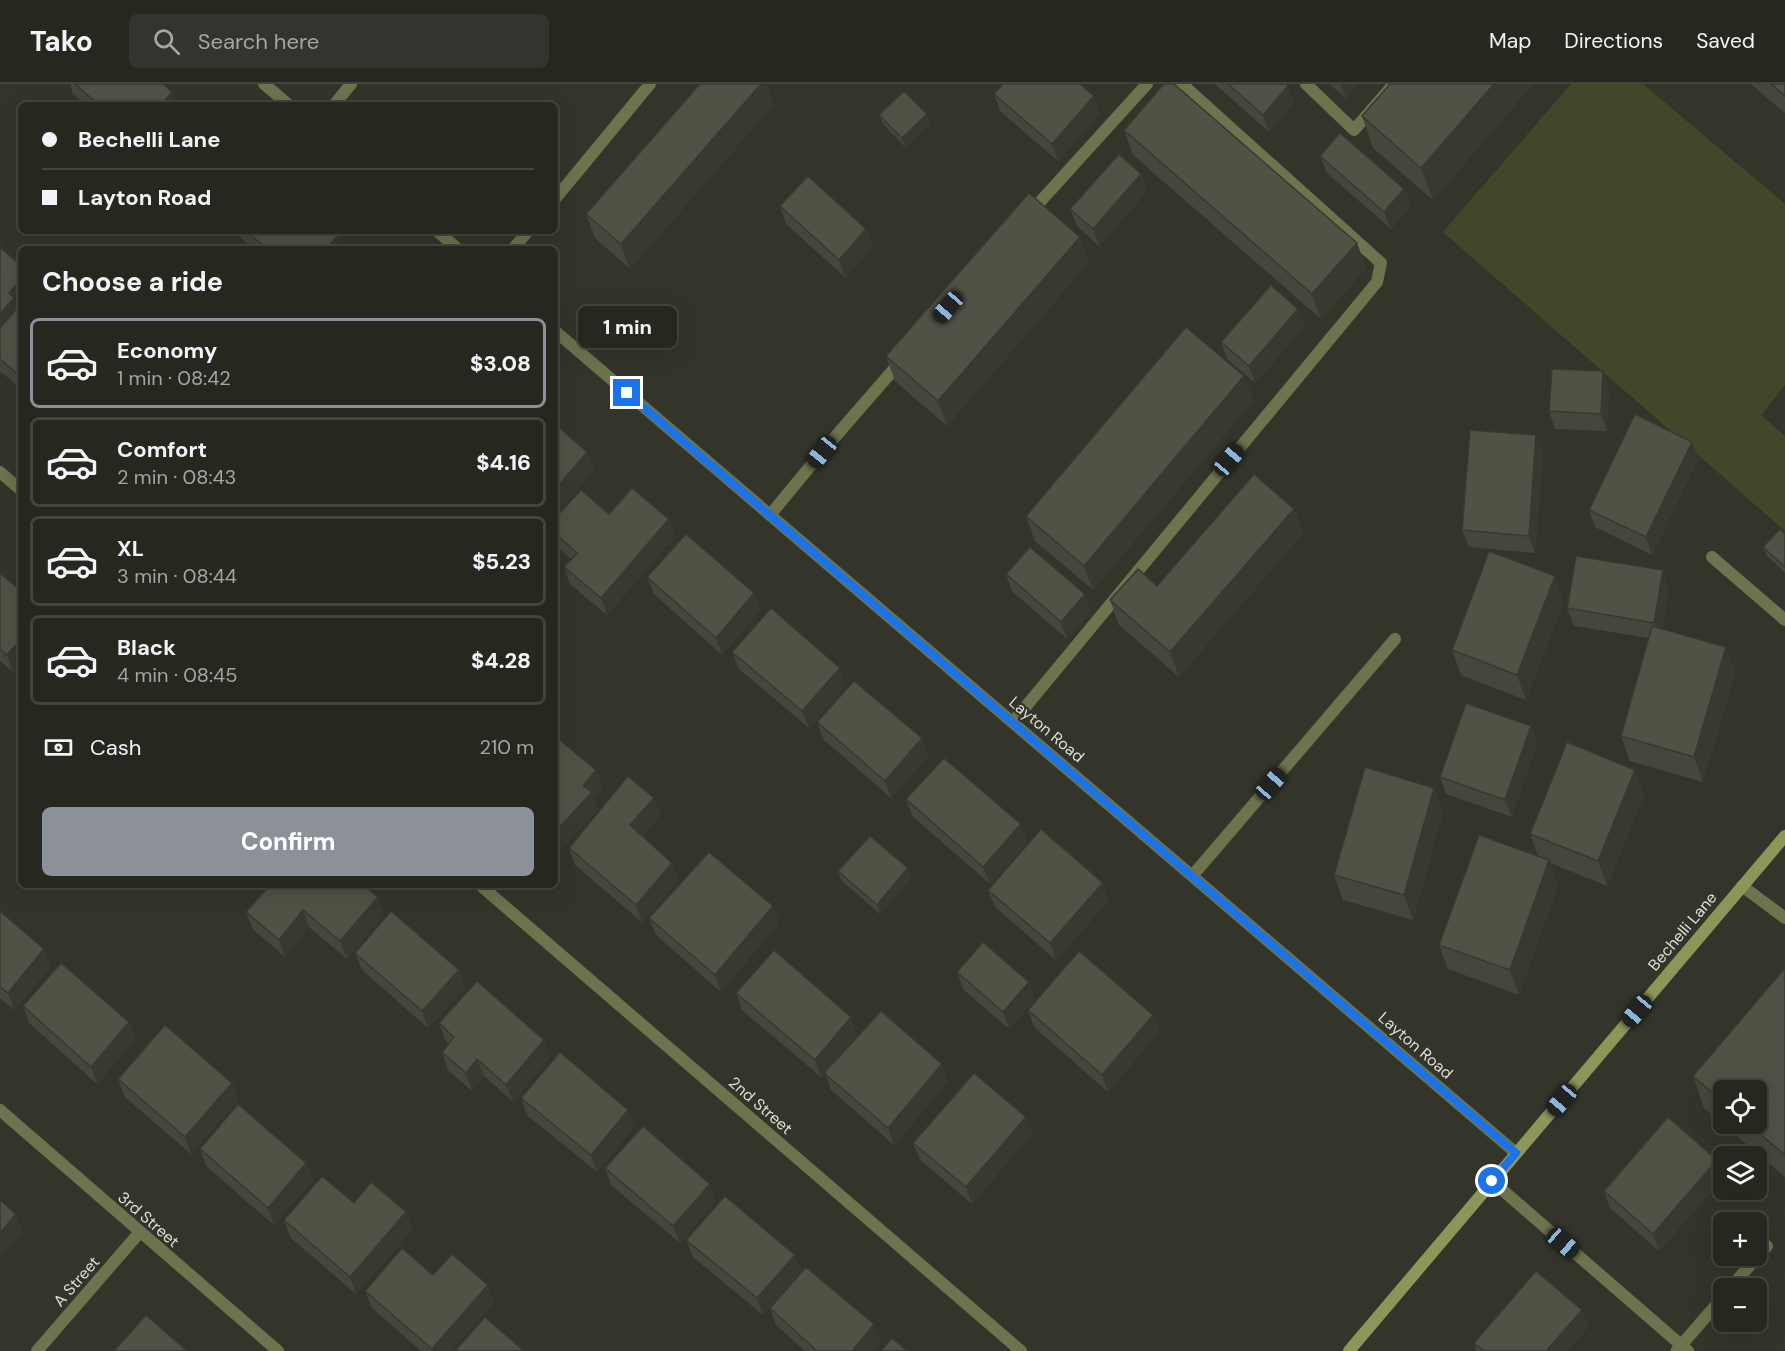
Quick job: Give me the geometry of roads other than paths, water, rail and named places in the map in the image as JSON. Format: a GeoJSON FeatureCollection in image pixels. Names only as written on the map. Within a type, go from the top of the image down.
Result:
{"type":"FeatureCollection","features":[{"type":"Feature","properties":{"kind":"main road","name":"Bechelli Lane"},"geometry":{"type":"LineString","coordinates":[[1349,1351],[1785,836]]}},
{"type":"Feature","properties":{"kind":"street"},"geometry":{"type":"LineString","coordinates":[[264,84],[285,102]]}},
{"type":"Feature","properties":{"kind":"street"},"geometry":{"type":"LineString","coordinates":[[336,102],[351,84]]}},
{"type":"Feature","properties":{"kind":"street"},"geometry":{"type":"LineString","coordinates":[[558,195],[650,84]]}},
{"type":"Feature","properties":{"kind":"street"},"geometry":{"type":"LineString","coordinates":[[1019,226],[1147,84]]}},
{"type":"Feature","properties":{"kind":"street"},"geometry":{"type":"LineString","coordinates":[[1013,722],[1377,282],[1381,263],[1182,84]]}},
{"type":"Feature","properties":{"kind":"street"},"geometry":{"type":"LineString","coordinates":[[1306,84],[1354,130],[1394,84]]}},
{"type":"Feature","properties":{"kind":"street"},"geometry":{"type":"LineString","coordinates":[[440,234],[454,246]]}},
{"type":"Feature","properties":{"kind":"street"},"geometry":{"type":"LineString","coordinates":[[516,246],[526,234]]}},
{"type":"Feature","properties":{"kind":"street","name":"Layton Road"},"geometry":{"type":"LineString","coordinates":[[558,334],[1516,1153]]}},
{"type":"Feature","properties":{"kind":"street"},"geometry":{"type":"LineString","coordinates":[[770,515],[909,352]]}},
{"type":"Feature","properties":{"kind":"street"},"geometry":{"type":"LineString","coordinates":[[0,472],[18,487]]}},
{"type":"Feature","properties":{"kind":"street"},"geometry":{"type":"LineString","coordinates":[[1712,556],[1785,620]]}},
{"type":"Feature","properties":{"kind":"street"},"geometry":{"type":"LineString","coordinates":[[1193,875],[1395,639]]}},
{"type":"Feature","properties":{"kind":"street"},"geometry":{"type":"LineString","coordinates":[[1742,886],[1785,918]]}},
{"type":"Feature","properties":{"kind":"street","name":"2nd Street"},"geometry":{"type":"LineString","coordinates":[[483,888],[1021,1351]]}},
{"type":"Feature","properties":{"kind":"street","name":"3rd Street"},"geometry":{"type":"LineString","coordinates":[[0,1110],[278,1351]]}},
{"type":"Feature","properties":{"kind":"street"},"geometry":{"type":"LineString","coordinates":[[1492,1181],[1682,1349],[1713,1310]]}},
{"type":"Feature","properties":{"kind":"street","name":"A Street"},"geometry":{"type":"LineString","coordinates":[[37,1351],[140,1232]]}},
{"type":"Feature","properties":{"kind":"street"},"geometry":{"type":"LineString","coordinates":[[1739,1278],[1749,1266]]}}]}
